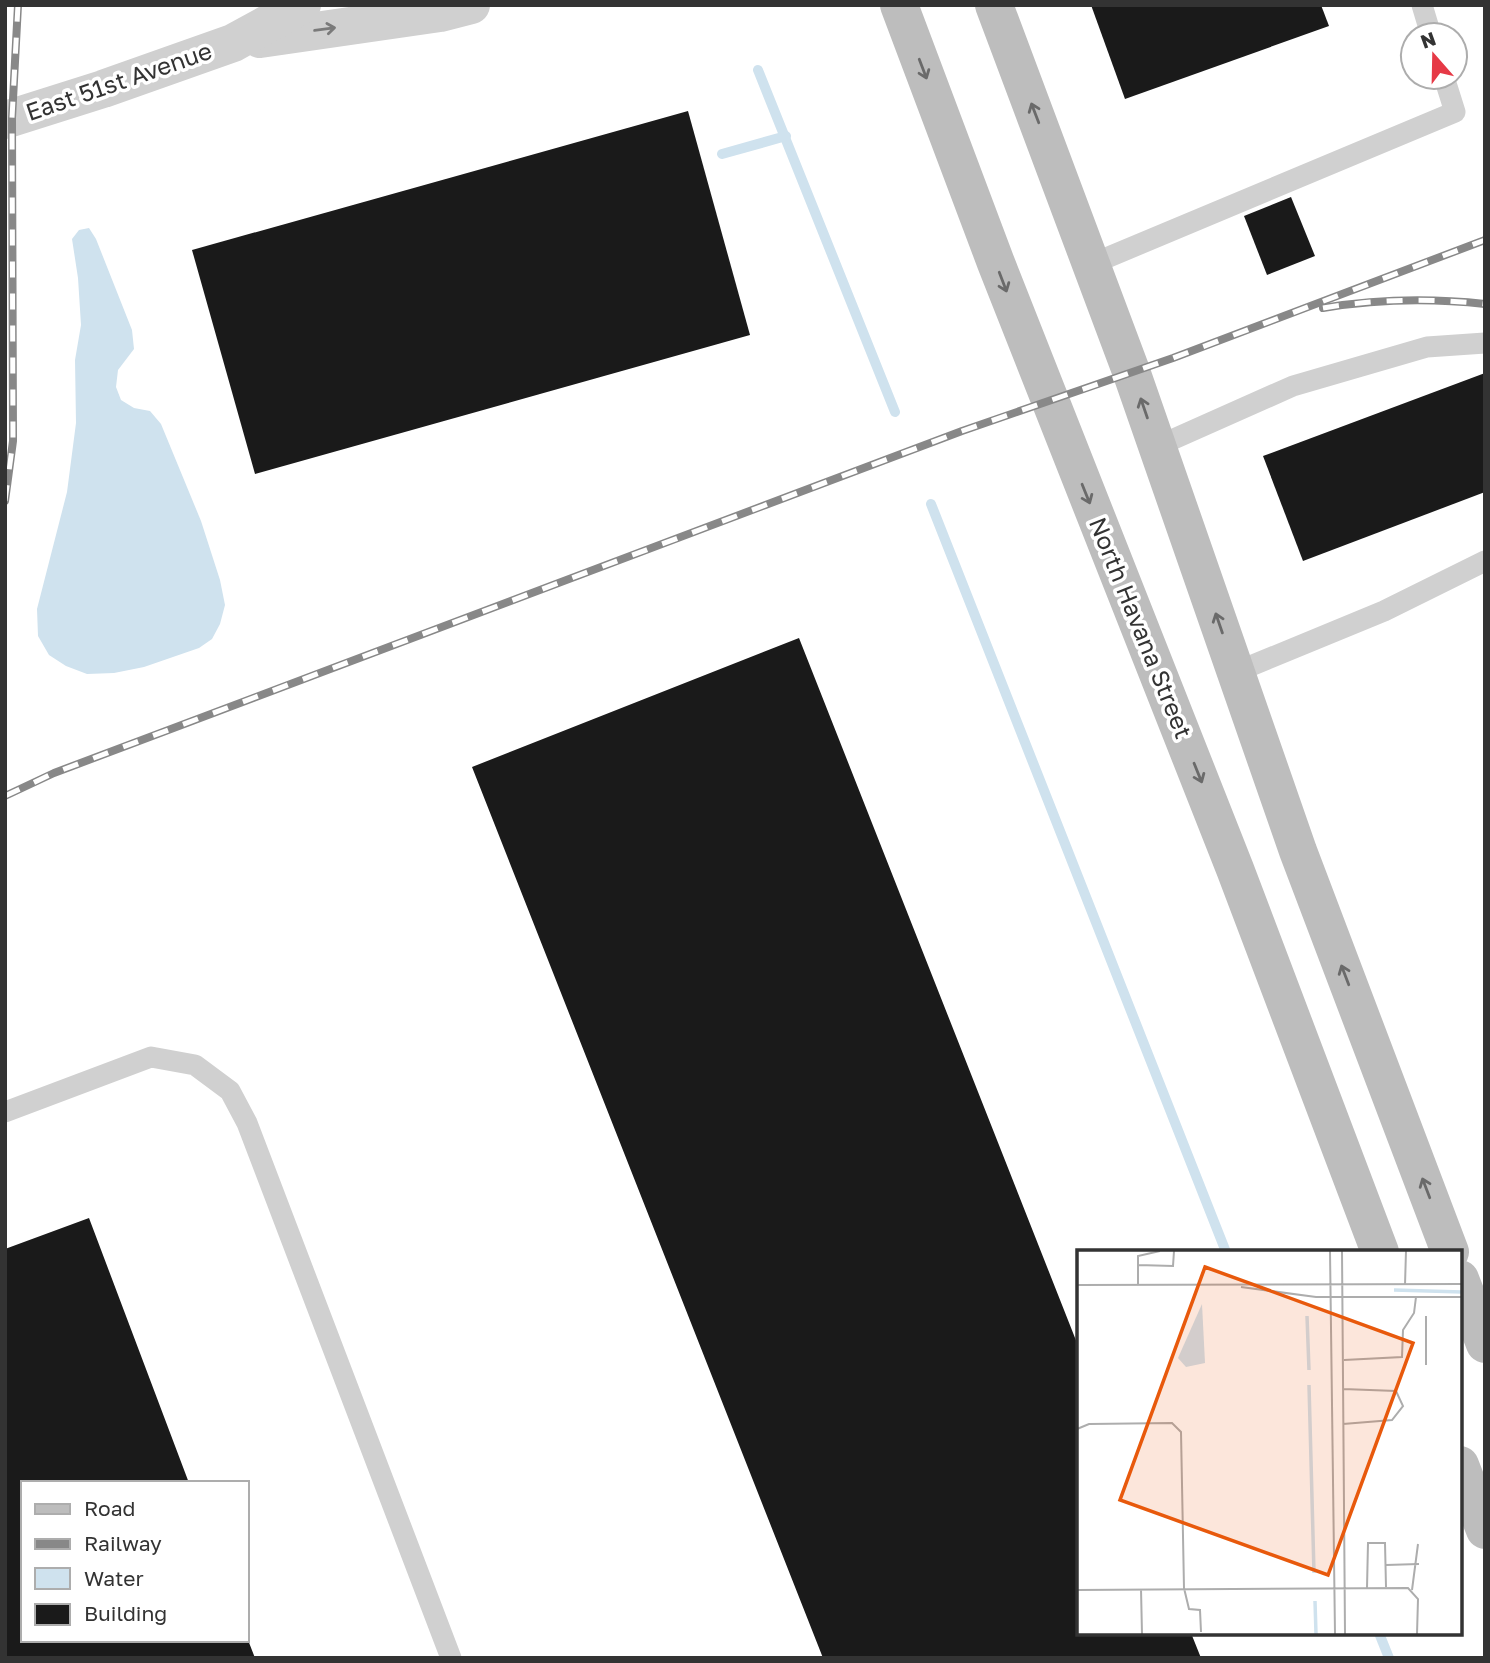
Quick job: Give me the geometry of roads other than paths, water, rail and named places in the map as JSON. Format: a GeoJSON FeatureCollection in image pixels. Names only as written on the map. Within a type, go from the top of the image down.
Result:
{"type":"FeatureCollection","features":[{"type":"Feature","properties":{"kind":"main road","name":"North Havana Street"},"geometry":{"type":"LineString","coordinates":[[899,5],[1005,288],[1230,856],[1379,1250]]}},
{"type":"Feature","properties":{"kind":"main road"},"geometry":{"type":"LineString","coordinates":[[994,5],[1092,264],[1298,851],[1449,1250]]}},
{"type":"Feature","properties":{"kind":"main road"},"geometry":{"type":"LineString","coordinates":[[1462,1284],[1485,1344]]}},
{"type":"Feature","properties":{"kind":"main road"},"geometry":{"type":"LineString","coordinates":[[1462,1470],[1485,1530]]}},
{"type":"Feature","properties":{"kind":"street","name":"East 51st Avenue"},"geometry":{"type":"LineString","coordinates":[[5,120],[233,43],[303,5]]}},
{"type":"Feature","properties":{"kind":"street","name":"East 51st Avenue"},"geometry":{"type":"LineString","coordinates":[[233,43],[440,13],[471,5]]}},
{"type":"Feature","properties":{"kind":"lane"},"geometry":{"type":"LineString","coordinates":[[1092,264],[1454,112],[1448,91]]}},
{"type":"Feature","properties":{"kind":"lane"},"geometry":{"type":"LineString","coordinates":[[1157,446],[1293,386],[1427,346],[1485,343]]}},
{"type":"Feature","properties":{"kind":"lane"},"geometry":{"type":"LineString","coordinates":[[1236,672],[1384,611],[1485,561]]}},
{"type":"Feature","properties":{"kind":"lane"},"geometry":{"type":"LineString","coordinates":[[5,1112],[151,1057],[195,1065],[230,1091],[253,1136],[451,1658]]}},
{"type":"Feature","properties":{"kind":"water"},"geometry":{"type":"Polygon","coordinates":[[[89,228],[96,239],[132,330],[134,349],[118,370],[116,387],[121,400],[134,408],[150,411],[161,424],[201,521],[225,605],[220,624],[212,639],[199,648],[144,667],[114,673],[87,674],[66,666],[49,655],[38,636],[37,609],[67,492],[76,423],[75,360],[81,325],[72,239],[79,230],[89,228]]]}},
{"type":"Feature","properties":{"kind":"waterway"},"geometry":{"type":"LineString","coordinates":[[758,70],[895,412]]}},
{"type":"Feature","properties":{"kind":"waterway"},"geometry":{"type":"LineString","coordinates":[[722,154],[786,136]]}},
{"type":"Feature","properties":{"kind":"waterway"},"geometry":{"type":"LineString","coordinates":[[931,504],[1225,1250]]}},
{"type":"Feature","properties":{"kind":"waterway"},"geometry":{"type":"LineString","coordinates":[[1380,1635],[1389,1658]]}},
{"type":"Feature","properties":{"kind":"railway"},"geometry":{"type":"LineString","coordinates":[[5,501],[13,441],[12,118],[18,5]]}},
{"type":"Feature","properties":{"kind":"railway"},"geometry":{"type":"LineString","coordinates":[[5,796],[54,773],[962,431],[1173,358],[1485,240]]}},
{"type":"Feature","properties":{"kind":"railway"},"geometry":{"type":"LineString","coordinates":[[1323,308],[1404,300],[1485,304]]}}]}
